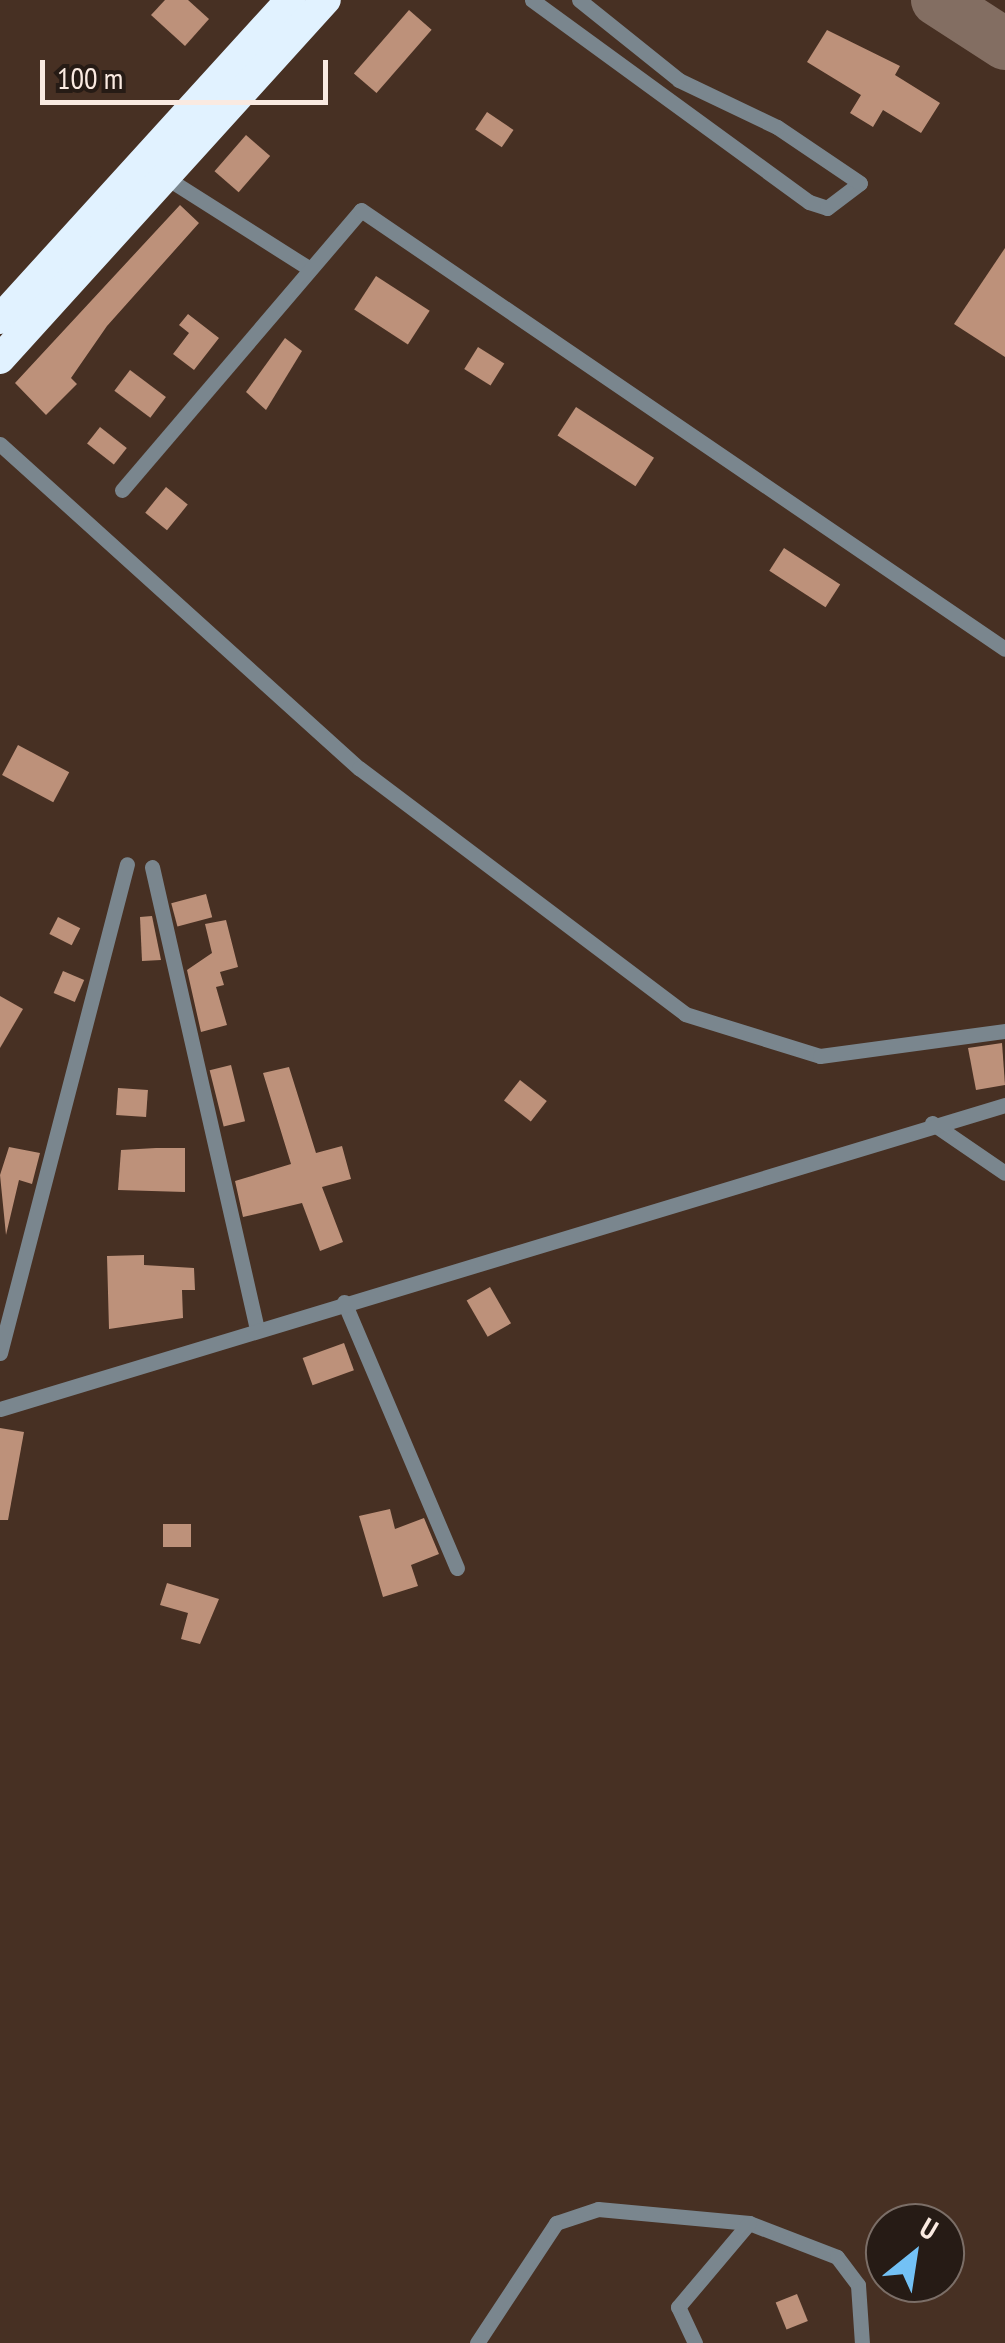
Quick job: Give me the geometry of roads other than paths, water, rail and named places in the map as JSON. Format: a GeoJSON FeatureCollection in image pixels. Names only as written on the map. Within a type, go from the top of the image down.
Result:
{"type":"FeatureCollection","features":[{"type":"Feature","properties":{"kind":"highway"},"geometry":{"type":"LineString","coordinates":[[0,359],[62,270],[290,0]]}},
{"type":"Feature","properties":{"kind":"highway"},"geometry":{"type":"LineString","coordinates":[[0,319],[62,270],[165,176],[326,0]]}},
{"type":"Feature","properties":{"kind":"street"},"geometry":{"type":"LineString","coordinates":[[532,0],[809,202],[827,208],[860,183],[777,127],[679,80],[579,0]]}},
{"type":"Feature","properties":{"kind":"street"},"geometry":{"type":"LineString","coordinates":[[165,176],[305,266]]}},
{"type":"Feature","properties":{"kind":"street"},"geometry":{"type":"LineString","coordinates":[[122,490],[305,266],[356,211],[365,212],[1005,649]]}},
{"type":"Feature","properties":{"kind":"street"},"geometry":{"type":"LineString","coordinates":[[0,444],[359,768],[685,1014],[820,1056],[1005,1031]]}},
{"type":"Feature","properties":{"kind":"street"},"geometry":{"type":"LineString","coordinates":[[0,1353],[126,864]]}},
{"type":"Feature","properties":{"kind":"street"},"geometry":{"type":"LineString","coordinates":[[152,867],[257,1329]]}},
{"type":"Feature","properties":{"kind":"street"},"geometry":{"type":"LineString","coordinates":[[0,1409],[932,1123],[1005,1105]]}},
{"type":"Feature","properties":{"kind":"street"},"geometry":{"type":"LineString","coordinates":[[932,1123],[1005,1172]]}},
{"type":"Feature","properties":{"kind":"street"},"geometry":{"type":"LineString","coordinates":[[344,1302],[457,1568]]}},
{"type":"Feature","properties":{"kind":"street"},"geometry":{"type":"LineString","coordinates":[[477,2343],[528,2258],[574,2212],[749,2223],[838,2257],[858,2285],[862,2343]]}},
{"type":"Feature","properties":{"kind":"street"},"geometry":{"type":"LineString","coordinates":[[695,2343],[678,2307],[749,2223]]}}]}
